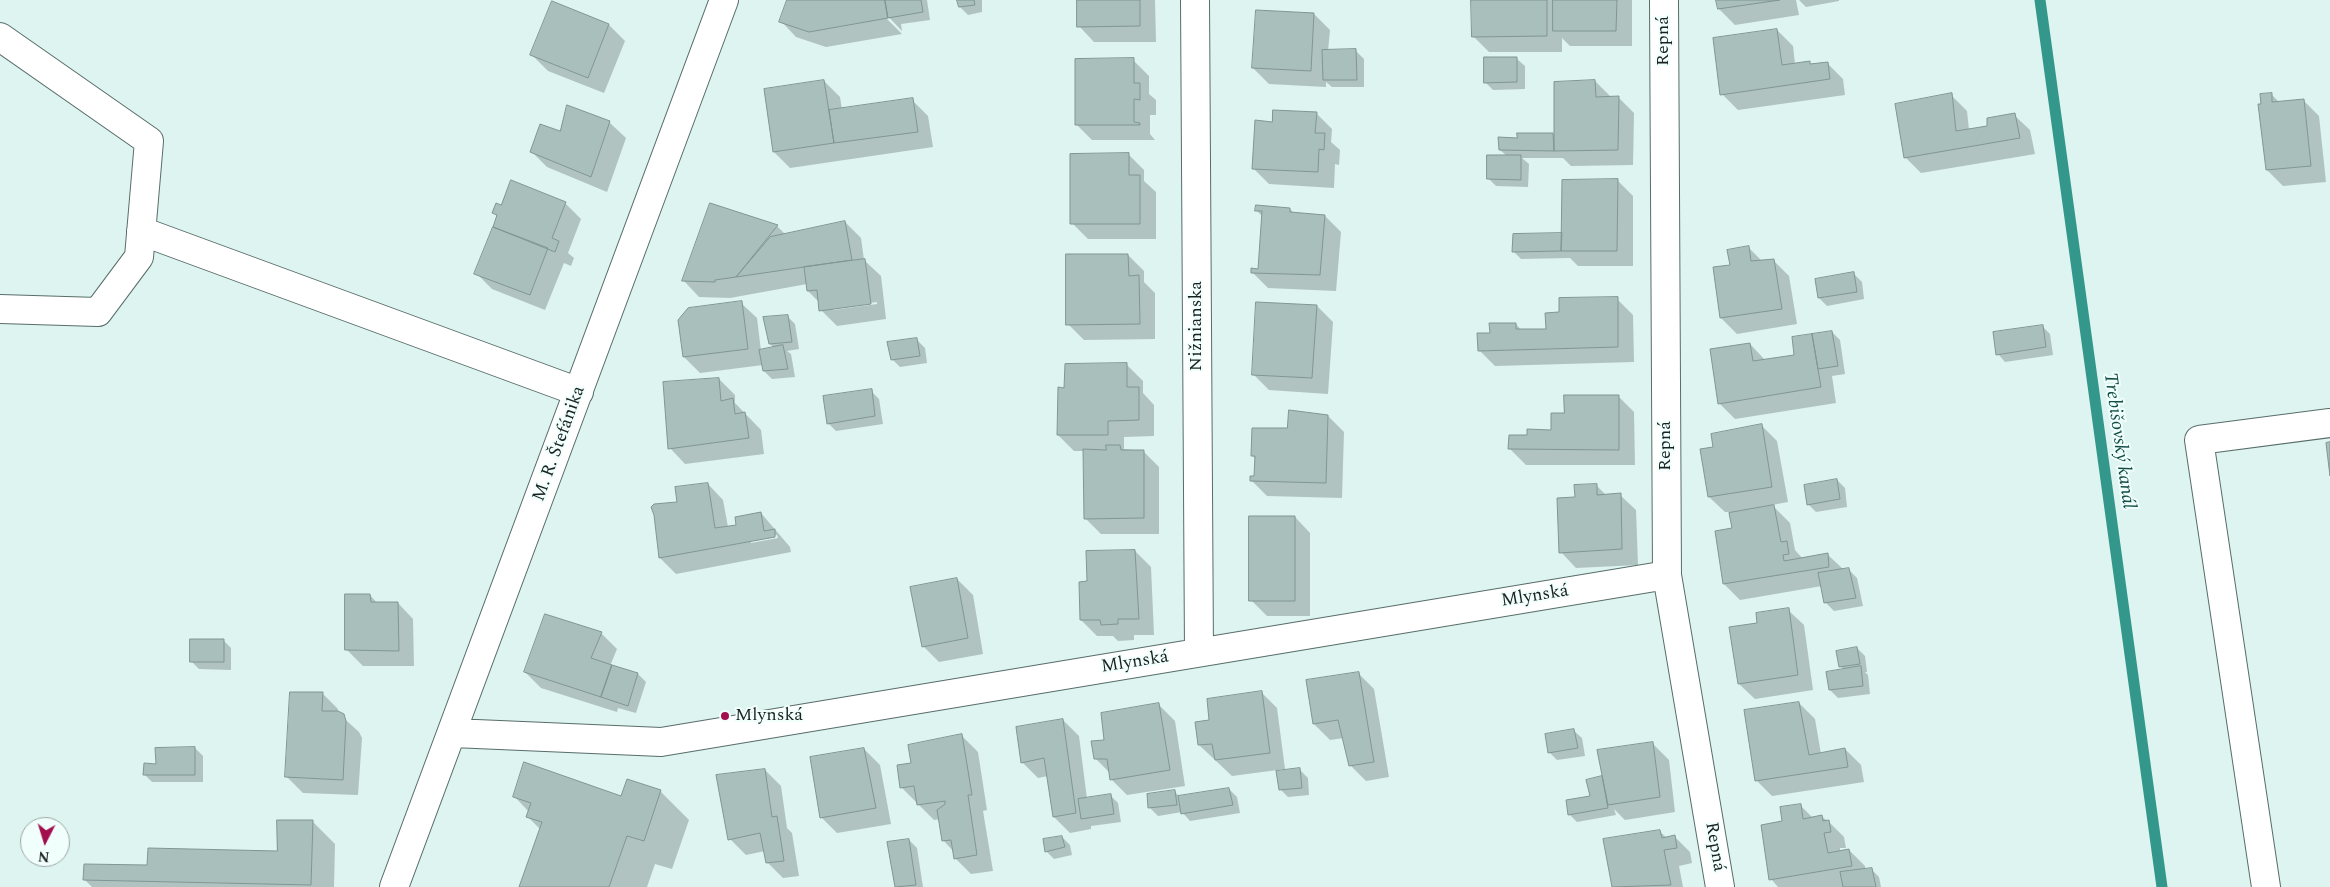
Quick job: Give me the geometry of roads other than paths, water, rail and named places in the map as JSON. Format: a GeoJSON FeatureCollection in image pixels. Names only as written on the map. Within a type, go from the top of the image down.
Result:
{"type":"FeatureCollection","features":[{"type":"Feature","properties":{"kind":"street","name":"M. R. Štefánika"},"geometry":{"type":"LineString","coordinates":[[394,887],[453,733],[724,0]]}},
{"type":"Feature","properties":{"kind":"street","name":"Nižnianska"},"geometry":{"type":"LineString","coordinates":[[1195,0],[1199,652]]}},
{"type":"Feature","properties":{"kind":"street","name":"Repná"},"geometry":{"type":"LineString","coordinates":[[1664,0],[1666,575],[1720,887]]}},
{"type":"Feature","properties":{"kind":"street"},"geometry":{"type":"LineString","coordinates":[[0,37],[149,141],[139,256],[98,312],[0,309]]}},
{"type":"Feature","properties":{"kind":"street"},"geometry":{"type":"LineString","coordinates":[[141,231],[579,392]]}},
{"type":"Feature","properties":{"kind":"street"},"geometry":{"type":"LineString","coordinates":[[2266,887],[2198,440],[2330,423]]}},
{"type":"Feature","properties":{"kind":"street","name":"Mlynská"},"geometry":{"type":"LineString","coordinates":[[453,733],[661,742],[1666,575]]}},
{"type":"Feature","properties":{"kind":"waterway","name":"Trebišovský kanál"},"geometry":{"type":"LineString","coordinates":[[2040,0],[2162,887]]}},
{"type":"Feature","properties":{"kind":"place","name":"Mlynská"},"geometry":{"type":"Point","coordinates":[725,716]}}]}
